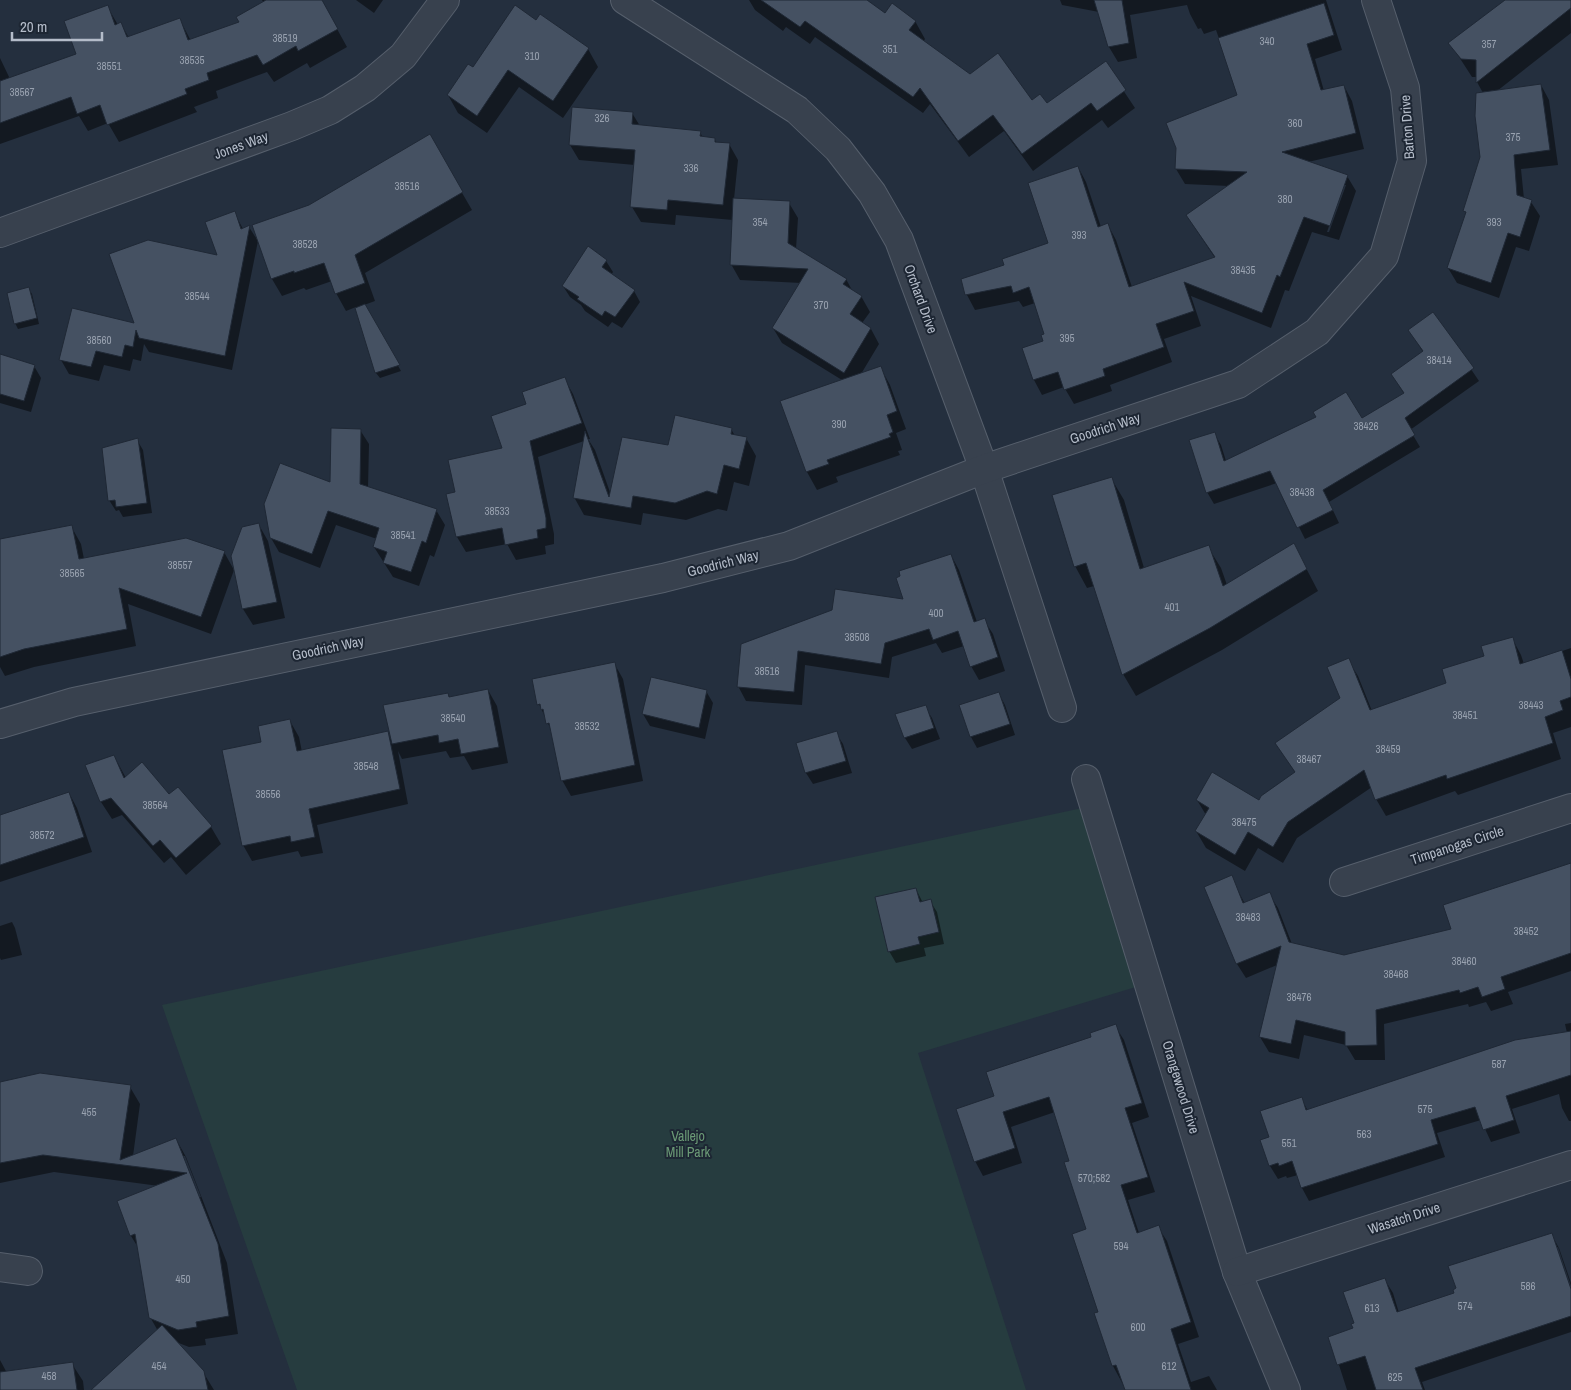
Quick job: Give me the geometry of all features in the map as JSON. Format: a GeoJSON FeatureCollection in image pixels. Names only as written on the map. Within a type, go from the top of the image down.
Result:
{"type":"FeatureCollection","features":[{"type":"Feature","properties":{"kind":"street","name":"Jones Way"},"geometry":{"type":"LineString","coordinates":[[0,233],[292,126],[330,110],[365,88],[403,56],[445,0]]}},
{"type":"Feature","properties":{"kind":"street","name":"Orchard Drive"},"geometry":{"type":"LineString","coordinates":[[625,0],[797,110],[838,149],[872,193],[899,240],[984,469],[1062,708]]}},
{"type":"Feature","properties":{"kind":"street","name":"Barton Drive"},"geometry":{"type":"LineString","coordinates":[[1376,0],[1404,88],[1412,161],[1384,256]]}},
{"type":"Feature","properties":{"kind":"street","name":"Goodrich Way"},"geometry":{"type":"LineString","coordinates":[[0,724],[74,702],[663,578],[789,546],[984,469],[1238,384],[1317,332],[1384,256]]}},
{"type":"Feature","properties":{"kind":"street","name":"Orangewood Drive"},"geometry":{"type":"LineString","coordinates":[[1086,779],[1238,1272],[1286,1390]]}},
{"type":"Feature","properties":{"kind":"street","name":"Timpanogas Circle"},"geometry":{"type":"LineString","coordinates":[[1344,882],[1571,808]]}},
{"type":"Feature","properties":{"kind":"street","name":"Wasatch Drive"},"geometry":{"type":"LineString","coordinates":[[1238,1272],[1571,1166]]}},
{"type":"Feature","properties":{"kind":"street"},"geometry":{"type":"LineString","coordinates":[[0,1267],[28,1271]]}},
{"type":"Feature","properties":{"kind":"green space","name":"Vallejo Mill Park"},"geometry":{"type":"Polygon","coordinates":[[[1087,807],[1139,986],[918,1053],[1026,1390],[297,1390],[162,1005],[1087,807]]]}},
{"type":"Feature","properties":{"kind":"building"},"geometry":{"type":"Polygon","coordinates":[[[266,0],[322,0],[338,29],[298,51],[296,46],[263,65],[257,55],[207,73],[209,80],[185,89],[187,94],[107,125],[100,105],[77,114],[71,97],[0,123],[0,81],[76,54],[64,21],[108,5],[115,25],[121,22],[127,37],[180,18],[188,40],[239,22],[236,17],[266,0]]]}},
{"type":"Feature","properties":{"kind":"building"},"geometry":{"type":"Polygon","coordinates":[[[761,0],[867,0],[885,13],[892,3],[916,21],[909,30],[970,74],[998,53],[1032,100],[1040,94],[1047,103],[1106,61],[1126,90],[1097,111],[1091,103],[1022,154],[993,115],[958,141],[920,88],[913,97],[805,21],[800,27],[761,0]]]}},
{"type":"Feature","properties":{"kind":"building"},"geometry":{"type":"Polygon","coordinates":[[[1094,0],[1122,0],[1129,43],[1108,47],[1094,0]]]}},
{"type":"Feature","properties":{"kind":"building"},"geometry":{"type":"Polygon","coordinates":[[[1505,0],[1571,0],[1571,8],[1476,83],[1476,60],[1461,59],[1448,43],[1505,0]]]}},
{"type":"Feature","properties":{"kind":"building"},"geometry":{"type":"Polygon","coordinates":[[[1324,3],[1334,35],[1307,44],[1321,90],[1344,85],[1356,133],[1282,152],[1348,175],[1330,226],[1304,217],[1280,277],[1277,275],[1262,313],[1184,282],[1194,311],[1156,324],[1164,347],[1103,369],[1105,376],[1064,390],[1058,372],[1033,380],[1022,348],[1043,341],[1041,335],[1044,334],[1029,287],[1013,293],[1011,286],[965,295],[961,279],[1004,265],[1002,259],[1048,243],[1028,183],[1078,166],[1098,227],[1108,223],[1129,287],[1215,257],[1186,215],[1247,172],[1175,169],[1176,148],[1166,123],[1237,95],[1218,38],[1324,3]]]}},
{"type":"Feature","properties":{"kind":"building"},"geometry":{"type":"Polygon","coordinates":[[[515,5],[536,20],[540,14],[589,48],[553,101],[508,70],[477,116],[447,95],[468,64],[473,67],[515,5]]]}},
{"type":"Feature","properties":{"kind":"building"},"geometry":{"type":"Polygon","coordinates":[[[1541,84],[1550,150],[1514,155],[1517,195],[1532,200],[1520,237],[1508,233],[1491,283],[1447,268],[1466,212],[1463,211],[1480,157],[1475,116],[1476,93],[1541,84]]]}},
{"type":"Feature","properties":{"kind":"building"},"geometry":{"type":"Polygon","coordinates":[[[572,107],[633,112],[632,124],[701,131],[700,136],[715,138],[715,142],[730,143],[723,205],[668,200],[667,210],[630,207],[635,150],[569,145],[572,107]]]}},
{"type":"Feature","properties":{"kind":"building"},"geometry":{"type":"Polygon","coordinates":[[[430,134],[463,192],[355,255],[365,283],[335,294],[324,263],[271,279],[252,225],[309,205],[430,134]]]}},
{"type":"Feature","properties":{"kind":"building"},"geometry":{"type":"Polygon","coordinates":[[[733,198],[790,201],[788,243],[847,279],[843,284],[862,296],[850,314],[871,328],[844,373],[772,328],[808,269],[730,265],[733,198]]]}},
{"type":"Feature","properties":{"kind":"building"},"geometry":{"type":"Polygon","coordinates":[[[235,211],[241,229],[250,225],[225,356],[139,338],[136,330],[133,347],[125,345],[122,357],[96,351],[91,367],[59,360],[72,308],[134,323],[109,254],[148,240],[217,255],[205,222],[235,211]]]}},
{"type":"Feature","properties":{"kind":"building"},"geometry":{"type":"Polygon","coordinates":[[[588,246],[607,260],[602,267],[635,290],[615,317],[605,311],[602,316],[562,286],[588,246]]]}},
{"type":"Feature","properties":{"kind":"building"},"geometry":{"type":"Polygon","coordinates":[[[29,287],[37,318],[14,324],[7,293],[29,287]]]}},
{"type":"Feature","properties":{"kind":"building"},"geometry":{"type":"Polygon","coordinates":[[[365,304],[400,365],[375,373],[355,308],[365,304]]]}},
{"type":"Feature","properties":{"kind":"building"},"geometry":{"type":"Polygon","coordinates":[[[1433,312],[1474,368],[1405,418],[1415,435],[1323,490],[1333,510],[1297,528],[1270,471],[1206,493],[1189,440],[1215,432],[1224,461],[1316,417],[1313,412],[1346,392],[1362,418],[1404,393],[1391,374],[1423,351],[1408,330],[1433,312]]]}},
{"type":"Feature","properties":{"kind":"building"},"geometry":{"type":"Polygon","coordinates":[[[0,354],[35,365],[24,401],[0,394],[0,354]]]}},
{"type":"Feature","properties":{"kind":"building"},"geometry":{"type":"Polygon","coordinates":[[[881,366],[897,411],[887,415],[893,432],[889,434],[891,437],[827,460],[829,464],[806,472],[780,401],[881,366]]]}},
{"type":"Feature","properties":{"kind":"building"},"geometry":{"type":"Polygon","coordinates":[[[565,377],[582,423],[530,441],[546,518],[546,528],[537,530],[538,538],[505,545],[502,528],[456,537],[446,494],[455,492],[448,460],[502,448],[491,416],[526,404],[522,392],[565,377]]]}},
{"type":"Feature","properties":{"kind":"building"},"geometry":{"type":"Polygon","coordinates":[[[675,415],[732,428],[731,434],[747,437],[739,469],[724,465],[717,494],[707,491],[675,503],[633,496],[631,508],[573,498],[585,431],[609,497],[622,437],[668,445],[675,415]]]}},
{"type":"Feature","properties":{"kind":"building"},"geometry":{"type":"Polygon","coordinates":[[[331,428],[361,429],[360,484],[437,509],[426,543],[422,541],[411,572],[383,563],[387,552],[373,547],[379,528],[328,511],[312,554],[270,538],[264,504],[280,463],[330,482],[331,428]]]}},
{"type":"Feature","properties":{"kind":"building"},"geometry":{"type":"Polygon","coordinates":[[[138,438],[147,503],[116,507],[115,500],[108,501],[102,448],[138,438]]]}},
{"type":"Feature","properties":{"kind":"building"},"geometry":{"type":"Polygon","coordinates":[[[1112,477],[1140,569],[1209,545],[1223,586],[1294,543],[1307,569],[1210,628],[1122,675],[1086,563],[1074,567],[1052,495],[1112,477]]]}},
{"type":"Feature","properties":{"kind":"building"},"geometry":{"type":"Polygon","coordinates":[[[259,523],[277,602],[242,609],[231,556],[242,527],[259,523]]]}},
{"type":"Feature","properties":{"kind":"building"},"geometry":{"type":"Polygon","coordinates":[[[72,525],[79,559],[186,538],[225,551],[201,617],[119,588],[127,629],[24,649],[0,657],[0,539],[72,525]]]}},
{"type":"Feature","properties":{"kind":"building"},"geometry":{"type":"Polygon","coordinates":[[[951,554],[974,622],[985,618],[998,657],[970,667],[958,631],[933,640],[929,629],[885,643],[881,664],[798,651],[794,692],[737,687],[741,644],[832,610],[835,589],[903,599],[896,578],[900,576],[899,571],[951,554]]]}},
{"type":"Feature","properties":{"kind":"building"},"geometry":{"type":"Polygon","coordinates":[[[1513,637],[1520,664],[1562,650],[1571,679],[1571,697],[1560,701],[1563,710],[1545,717],[1553,743],[1447,779],[1446,775],[1375,800],[1364,770],[1288,822],[1273,847],[1248,832],[1235,855],[1195,831],[1209,808],[1196,800],[1212,772],[1259,800],[1261,796],[1295,772],[1275,743],[1340,698],[1327,667],[1349,658],[1370,710],[1446,683],[1442,669],[1484,656],[1481,646],[1513,637]]]}},
{"type":"Feature","properties":{"kind":"building"},"geometry":{"type":"Polygon","coordinates":[[[615,662],[635,765],[561,781],[549,723],[546,724],[540,704],[537,705],[532,679],[615,662]]]}},
{"type":"Feature","properties":{"kind":"building"},"geometry":{"type":"Polygon","coordinates":[[[651,677],[707,690],[699,728],[642,714],[651,677]]]}},
{"type":"Feature","properties":{"kind":"building"},"geometry":{"type":"Polygon","coordinates":[[[488,689],[499,747],[461,754],[458,739],[439,743],[438,735],[392,744],[383,705],[448,693],[449,697],[488,689]]]}},
{"type":"Feature","properties":{"kind":"building"},"geometry":{"type":"Polygon","coordinates":[[[999,692],[1010,724],[970,737],[959,705],[999,692]]]}},
{"type":"Feature","properties":{"kind":"building"},"geometry":{"type":"Polygon","coordinates":[[[926,705],[934,728],[904,738],[895,714],[926,705]]]}},
{"type":"Feature","properties":{"kind":"building"},"geometry":{"type":"Polygon","coordinates":[[[290,719],[297,751],[388,731],[400,789],[309,809],[315,837],[291,842],[290,836],[242,846],[222,750],[261,742],[258,726],[290,719]]]}},
{"type":"Feature","properties":{"kind":"building"},"geometry":{"type":"Polygon","coordinates":[[[837,731],[846,761],[805,773],[796,743],[837,731]]]}},
{"type":"Feature","properties":{"kind":"building"},"geometry":{"type":"Polygon","coordinates":[[[114,755],[124,778],[142,762],[169,794],[178,787],[212,826],[176,858],[160,840],[153,846],[111,798],[100,802],[85,765],[114,755]]]}},
{"type":"Feature","properties":{"kind":"building"},"geometry":{"type":"Polygon","coordinates":[[[69,792],[84,837],[0,865],[0,815],[69,792]]]}},
{"type":"Feature","properties":{"kind":"building"},"geometry":{"type":"Polygon","coordinates":[[[1571,863],[1571,953],[1501,977],[1505,989],[1482,997],[1478,987],[1460,993],[1459,990],[1376,1010],[1377,1045],[1345,1046],[1345,1032],[1296,1020],[1291,1044],[1259,1037],[1281,946],[1236,964],[1204,887],[1232,875],[1243,903],[1270,892],[1289,942],[1344,955],[1451,929],[1443,905],[1571,863]]]}},
{"type":"Feature","properties":{"kind":"building"},"geometry":{"type":"Polygon","coordinates":[[[916,888],[920,902],[931,899],[939,932],[918,937],[920,944],[888,952],[875,897],[916,888]]]}},
{"type":"Feature","properties":{"kind":"building"},"geometry":{"type":"Polygon","coordinates":[[[1116,1024],[1142,1103],[1125,1108],[1148,1177],[1121,1185],[1137,1233],[1159,1225],[1191,1322],[1171,1329],[1191,1390],[1125,1390],[1116,1365],[1112,1366],[1094,1313],[1098,1312],[1072,1234],[1086,1229],[1064,1162],[1069,1161],[1049,1097],[1003,1112],[1015,1148],[974,1162],[956,1109],[994,1096],[986,1072],[1091,1037],[1090,1033],[1116,1024]]]}},
{"type":"Feature","properties":{"kind":"building"},"geometry":{"type":"Polygon","coordinates":[[[1571,1031],[1571,1075],[1506,1096],[1514,1120],[1483,1130],[1475,1107],[1431,1120],[1438,1144],[1301,1188],[1292,1161],[1279,1166],[1278,1163],[1269,1166],[1260,1140],[1269,1137],[1260,1111],[1302,1097],[1306,1110],[1515,1040],[1571,1031]]]}},
{"type":"Feature","properties":{"kind":"building"},"geometry":{"type":"Polygon","coordinates":[[[40,1073],[131,1085],[120,1160],[176,1138],[218,1244],[229,1316],[196,1322],[197,1327],[178,1330],[149,1318],[135,1234],[130,1236],[117,1201],[187,1173],[43,1155],[0,1163],[0,1082],[40,1073]]]}},
{"type":"Feature","properties":{"kind":"building"},"geometry":{"type":"Polygon","coordinates":[[[1552,1233],[1571,1289],[1571,1316],[1415,1368],[1423,1390],[1376,1390],[1365,1356],[1337,1365],[1328,1337],[1353,1328],[1351,1324],[1354,1323],[1343,1292],[1385,1278],[1397,1312],[1454,1293],[1453,1290],[1456,1288],[1448,1266],[1552,1233]]]}},
{"type":"Feature","properties":{"kind":"building"},"geometry":{"type":"Polygon","coordinates":[[[162,1325],[204,1371],[208,1390],[91,1390],[162,1325]]]}},
{"type":"Feature","properties":{"kind":"building"},"geometry":{"type":"Polygon","coordinates":[[[73,1362],[77,1390],[0,1390],[0,1372],[73,1362]]]}}]}
